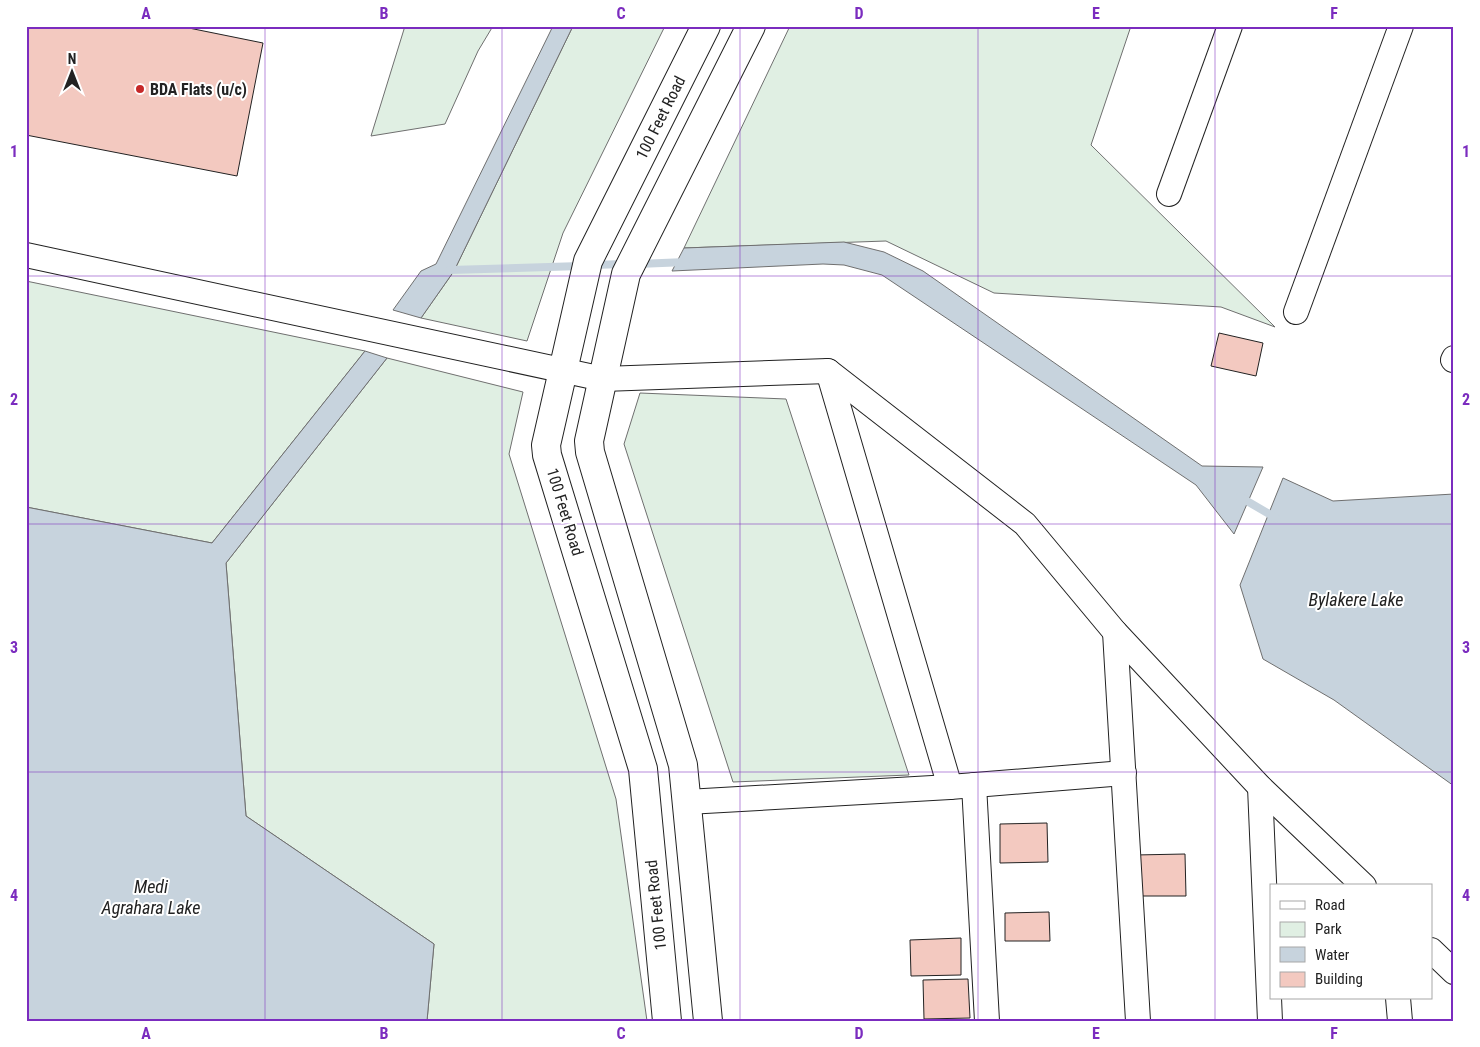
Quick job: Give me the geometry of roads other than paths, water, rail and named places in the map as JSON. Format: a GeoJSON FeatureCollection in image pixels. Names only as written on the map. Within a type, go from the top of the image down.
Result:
{"type":"FeatureCollection","features":[{"type":"Feature","properties":{"kind":"main road","name":"100 Feet Road"},"geometry":{"type":"LineString","coordinates":[[667,1021],[643,769],[547,455],[547,440],[588,261],[706,26]]}},
{"type":"Feature","properties":{"kind":"main road"},"geometry":{"type":"LineString","coordinates":[[708,1021],[683,765],[590,452],[589,441],[626,274],[751,26]]}},
{"type":"Feature","properties":{"kind":"street"},"geometry":{"type":"LineString","coordinates":[[1169,194],[1230,26]]}},
{"type":"Feature","properties":{"kind":"street"},"geometry":{"type":"LineString","coordinates":[[1296,312],[1401,26]]}},
{"type":"Feature","properties":{"kind":"street"},"geometry":{"type":"LineString","coordinates":[[26,254],[603,378],[828,372],[1026,524],[1115,632],[1260,787],[1362,884]]}},
{"type":"Feature","properties":{"kind":"street"},"geometry":{"type":"LineString","coordinates":[[828,372],[950,787]]}},
{"type":"Feature","properties":{"kind":"street"},"geometry":{"type":"LineString","coordinates":[[1115,632],[1138,1021]]}},
{"type":"Feature","properties":{"kind":"street"},"geometry":{"type":"LineString","coordinates":[[687,802],[950,787],[1124,773]]}},
{"type":"Feature","properties":{"kind":"street"},"geometry":{"type":"LineString","coordinates":[[974,785],[987,1021]]}},
{"type":"Feature","properties":{"kind":"street"},"geometry":{"type":"LineString","coordinates":[[1260,787],[1270,1021]]}},
{"type":"Feature","properties":{"kind":"street"},"geometry":{"type":"LineString","coordinates":[[1432,951],[1454,972]]}},
{"type":"Feature","properties":{"kind":"street"},"geometry":{"type":"LineString","coordinates":[[1398,1000],[1400,1021]]}},
{"type":"Feature","properties":{"kind":"water"},"geometry":{"type":"Polygon","coordinates":[[[553,26],[573,26],[454,271],[421,318],[393,310],[421,271],[436,264],[553,26]]]}},
{"type":"Feature","properties":{"kind":"water"},"geometry":{"type":"Polygon","coordinates":[[[844,242],[884,252],[923,271],[1202,466],[1263,467],[1234,534],[1196,485],[882,275],[844,265],[823,264],[672,271],[684,248],[844,242]]]}},
{"type":"Feature","properties":{"kind":"water","name":"Medi Agrahara Lake"},"geometry":{"type":"Polygon","coordinates":[[[365,351],[387,358],[226,563],[246,816],[434,944],[427,1021],[26,1021],[26,507],[212,543],[365,351]]]}},
{"type":"Feature","properties":{"kind":"water","name":"Bylakere Lake"},"geometry":{"type":"Polygon","coordinates":[[[1283,478],[1333,501],[1454,494],[1454,786],[1334,700],[1263,659],[1240,585],[1283,478]]]}},
{"type":"Feature","properties":{"kind":"waterway"},"geometry":{"type":"LineString","coordinates":[[638,264],[686,262]]}},
{"type":"Feature","properties":{"kind":"waterway"},"geometry":{"type":"LineString","coordinates":[[593,265],[624,264]]}},
{"type":"Feature","properties":{"kind":"waterway"},"geometry":{"type":"LineString","coordinates":[[450,270],[581,266]]}},
{"type":"Feature","properties":{"kind":"waterway"},"geometry":{"type":"LineString","coordinates":[[1240,497],[1276,518]]}},
{"type":"Feature","properties":{"kind":"place","name":"BDA Flats (u/c)"},"geometry":{"type":"Point","coordinates":[140,89]}}]}
